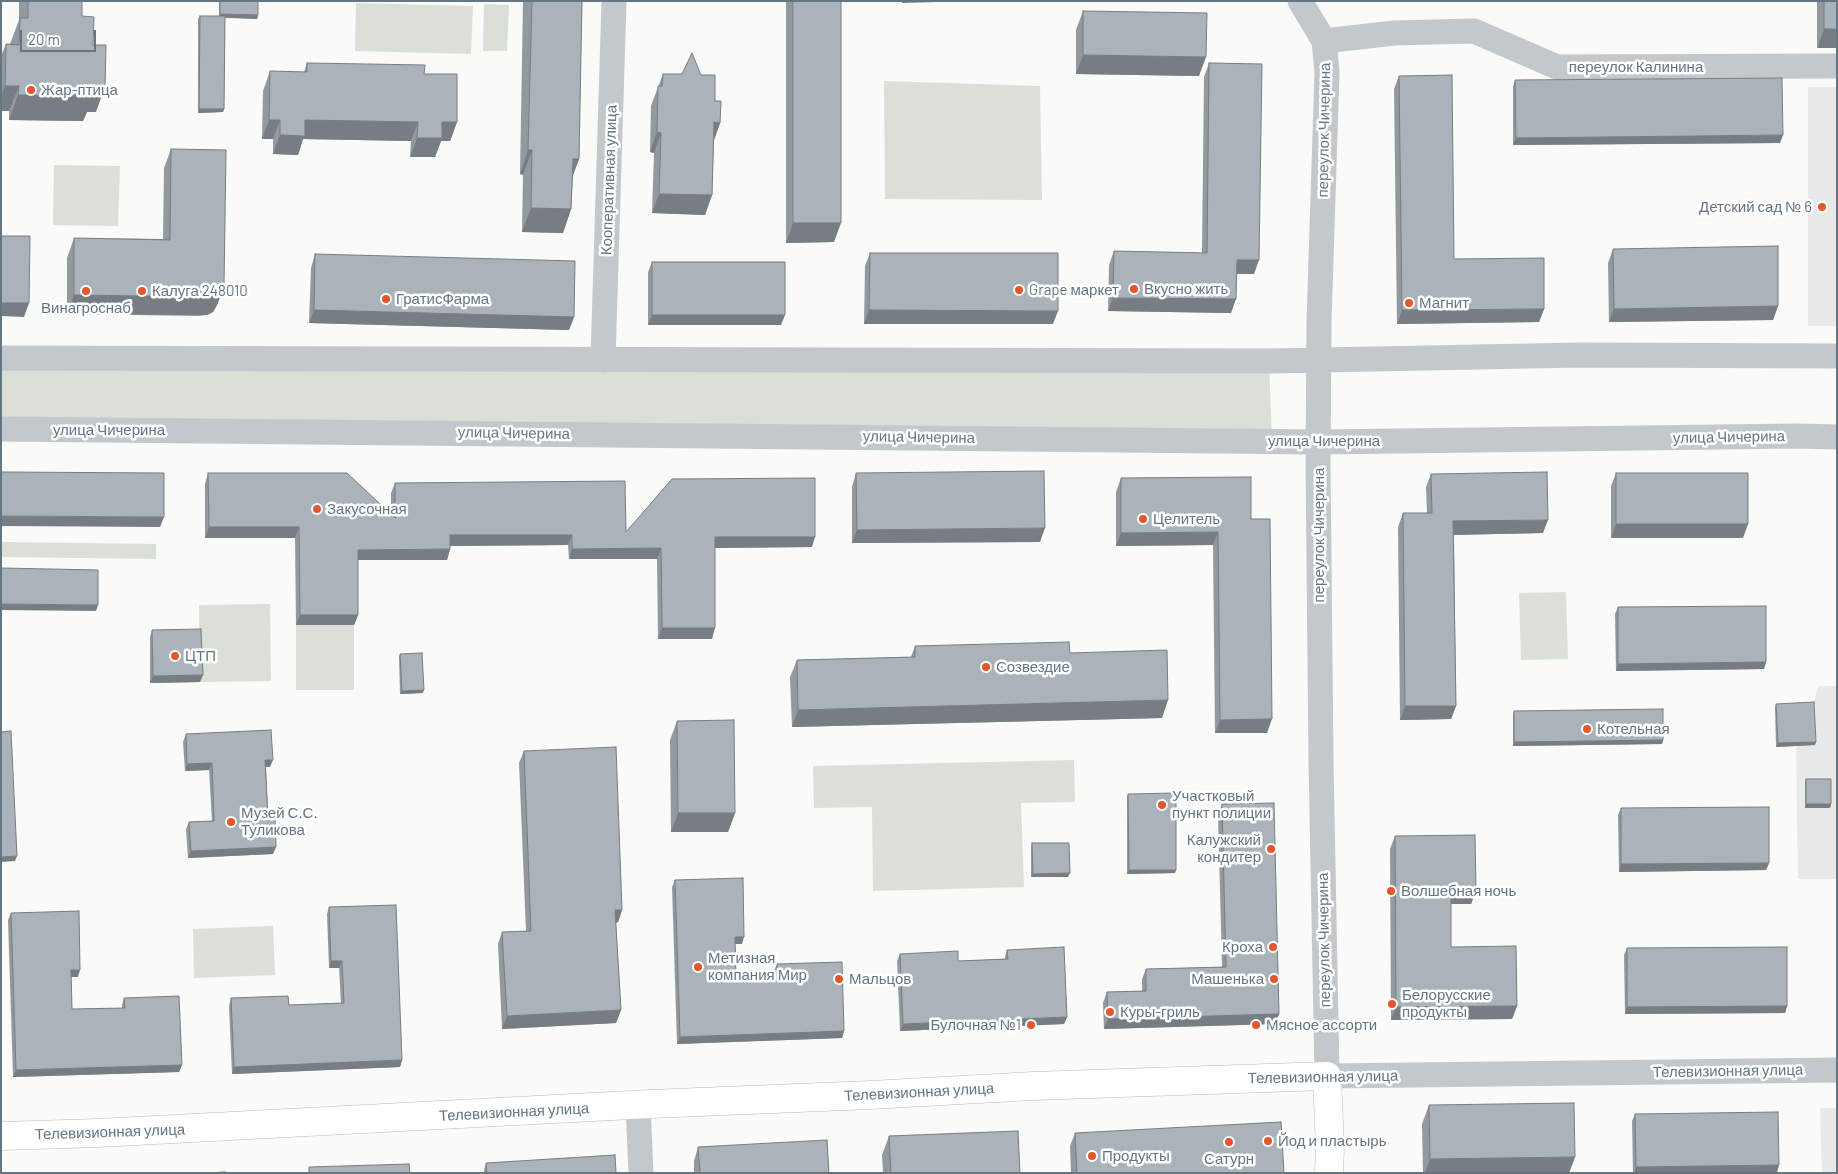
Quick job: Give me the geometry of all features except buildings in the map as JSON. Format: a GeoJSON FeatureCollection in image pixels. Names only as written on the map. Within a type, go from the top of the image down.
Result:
{"type":"FeatureCollection","features":[{"type":"Feature","properties":{"kind":"main road","name":"Телевизионная улица"},"geometry":{"type":"LineString","coordinates":[[1,1136],[98,1133],[638,1105],[871,1096],[1100,1083],[1327,1076]]}},
{"type":"Feature","properties":{"kind":"main road"},"geometry":{"type":"LineString","coordinates":[[1327,1076],[1330,1148],[1329,1173]]}},
{"type":"Feature","properties":{"kind":"street","name":"Кооперативная улица"},"geometry":{"type":"LineString","coordinates":[[604,360],[614,1]]}},
{"type":"Feature","properties":{"kind":"street","name":"переулок Чичерина"},"geometry":{"type":"LineString","coordinates":[[1300,1],[1324,41],[1327,72],[1319,322],[1320,730],[1327,1076]]}},
{"type":"Feature","properties":{"kind":"street","name":"переулок Калинина"},"geometry":{"type":"LineString","coordinates":[[1324,41],[1394,33],[1474,32],[1558,67],[1837,66]]}},
{"type":"Feature","properties":{"kind":"street"},"geometry":{"type":"LineString","coordinates":[[1,358],[1320,360],[1581,356],[1837,356]]}},
{"type":"Feature","properties":{"kind":"street","name":"улица Чичерина"},"geometry":{"type":"LineString","coordinates":[[1,429],[1319,442],[1837,437]]}},
{"type":"Feature","properties":{"kind":"street","name":"Телевизионная улица"},"geometry":{"type":"LineString","coordinates":[[1327,1076],[1837,1070]]}},
{"type":"Feature","properties":{"kind":"street"},"geometry":{"type":"LineString","coordinates":[[638,1105],[641,1173]]}},
{"type":"Feature","properties":{"kind":"shaded area"},"geometry":{"type":"Polygon","coordinates":[[[356,3],[473,6],[471,54],[355,51],[356,3]]]}},
{"type":"Feature","properties":{"kind":"shaded area"},"geometry":{"type":"Polygon","coordinates":[[[484,4],[509,5],[507,51],[483,51],[484,4]]]}},
{"type":"Feature","properties":{"kind":"shaded area"},"geometry":{"type":"Polygon","coordinates":[[[884,81],[1040,86],[1042,200],[885,199],[884,81]]]}},
{"type":"Feature","properties":{"kind":"shaded area","name":"Детский сад № 6"},"geometry":{"type":"Polygon","coordinates":[[[1808,87],[1837,87],[1837,326],[1808,326],[1808,87]]]}},
{"type":"Feature","properties":{"kind":"shaded area"},"geometry":{"type":"Polygon","coordinates":[[[54,165],[120,166],[118,226],[53,225],[54,165]]]}},
{"type":"Feature","properties":{"kind":"shaded area"},"geometry":{"type":"Polygon","coordinates":[[[1,355],[1269,361],[1272,440],[1,429],[1,355]]]}},
{"type":"Feature","properties":{"kind":"shaded area"},"geometry":{"type":"Polygon","coordinates":[[[1,542],[156,544],[156,559],[1,557],[1,542]]]}},
{"type":"Feature","properties":{"kind":"shaded area"},"geometry":{"type":"Polygon","coordinates":[[[1566,592],[1568,659],[1521,660],[1519,593],[1566,592]]]}},
{"type":"Feature","properties":{"kind":"shaded area"},"geometry":{"type":"Polygon","coordinates":[[[270,604],[271,681],[200,682],[199,605],[270,604]]]}},
{"type":"Feature","properties":{"kind":"shaded area"},"geometry":{"type":"Polygon","coordinates":[[[296,625],[354,625],[354,690],[296,690],[296,625]]]}},
{"type":"Feature","properties":{"kind":"shaded area"},"geometry":{"type":"Polygon","coordinates":[[[1818,686],[1837,686],[1837,879],[1798,879],[1796,746],[1815,745],[1813,706],[1818,686]]]}},
{"type":"Feature","properties":{"kind":"shaded area"},"geometry":{"type":"Polygon","coordinates":[[[1074,760],[1075,802],[1021,803],[1024,887],[873,891],[872,807],[814,808],[813,766],[1074,760]]]}},
{"type":"Feature","properties":{"kind":"shaded area"},"geometry":{"type":"Polygon","coordinates":[[[273,926],[275,975],[194,978],[193,929],[273,926]]]}},
{"type":"Feature","properties":{"kind":"shaded area"},"geometry":{"type":"Polygon","coordinates":[[[1820,1108],[1837,1108],[1837,1173],[1822,1173],[1820,1108]]]}},
{"type":"Feature","properties":{"kind":"place","name":"Жар-птица"},"geometry":{"type":"Point","coordinates":[31,90]}},
{"type":"Feature","properties":{"kind":"place","name":"Детский сад № 6"},"geometry":{"type":"Point","coordinates":[1822,207]}},
{"type":"Feature","properties":{"kind":"place","name":"Вкусно жить"},"geometry":{"type":"Point","coordinates":[1134,289]}},
{"type":"Feature","properties":{"kind":"place","name":"Grape маркет"},"geometry":{"type":"Point","coordinates":[1019,290]}},
{"type":"Feature","properties":{"kind":"place","name":"Винагроснаб"},"geometry":{"type":"Point","coordinates":[86,291]}},
{"type":"Feature","properties":{"kind":"place","name":"Калуга 248010"},"geometry":{"type":"Point","coordinates":[142,291]}},
{"type":"Feature","properties":{"kind":"place","name":"ГратисФарма"},"geometry":{"type":"Point","coordinates":[386,299]}},
{"type":"Feature","properties":{"kind":"place","name":"Магнит"},"geometry":{"type":"Point","coordinates":[1409,303]}},
{"type":"Feature","properties":{"kind":"place","name":"Закусочная"},"geometry":{"type":"Point","coordinates":[317,509]}},
{"type":"Feature","properties":{"kind":"place","name":"Целитель"},"geometry":{"type":"Point","coordinates":[1143,519]}},
{"type":"Feature","properties":{"kind":"place","name":"ЦТП"},"geometry":{"type":"Point","coordinates":[175,656]}},
{"type":"Feature","properties":{"kind":"place","name":"Созвездие"},"geometry":{"type":"Point","coordinates":[986,667]}},
{"type":"Feature","properties":{"kind":"place","name":"Котельная"},"geometry":{"type":"Point","coordinates":[1587,729]}},
{"type":"Feature","properties":{"kind":"place","name":"Участковый пункт полиции"},"geometry":{"type":"Point","coordinates":[1162,805]}},
{"type":"Feature","properties":{"kind":"place","name":"Музей С.С. Туликова"},"geometry":{"type":"Point","coordinates":[231,822]}},
{"type":"Feature","properties":{"kind":"place","name":"Калужский кондитер"},"geometry":{"type":"Point","coordinates":[1271,849]}},
{"type":"Feature","properties":{"kind":"place","name":"Волшебная ночь"},"geometry":{"type":"Point","coordinates":[1391,891]}},
{"type":"Feature","properties":{"kind":"place","name":"Кроха"},"geometry":{"type":"Point","coordinates":[1273,947]}},
{"type":"Feature","properties":{"kind":"place","name":"Метизная компания Мир"},"geometry":{"type":"Point","coordinates":[698,967]}},
{"type":"Feature","properties":{"kind":"place","name":"Мальцов"},"geometry":{"type":"Point","coordinates":[839,979]}},
{"type":"Feature","properties":{"kind":"place","name":"Машенька"},"geometry":{"type":"Point","coordinates":[1274,979]}},
{"type":"Feature","properties":{"kind":"place","name":"Белорусские продукты"},"geometry":{"type":"Point","coordinates":[1392,1004]}},
{"type":"Feature","properties":{"kind":"place","name":"Куры-гриль"},"geometry":{"type":"Point","coordinates":[1110,1012]}},
{"type":"Feature","properties":{"kind":"place","name":"Булочная №1"},"geometry":{"type":"Point","coordinates":[1031,1025]}},
{"type":"Feature","properties":{"kind":"place","name":"Мясное ассорти"},"geometry":{"type":"Point","coordinates":[1256,1025]}},
{"type":"Feature","properties":{"kind":"place","name":"Йод и пластырь"},"geometry":{"type":"Point","coordinates":[1268,1141]}},
{"type":"Feature","properties":{"kind":"place","name":"Сатурн"},"geometry":{"type":"Point","coordinates":[1229,1142]}},
{"type":"Feature","properties":{"kind":"place","name":"Продукты"},"geometry":{"type":"Point","coordinates":[1092,1156]}}]}
